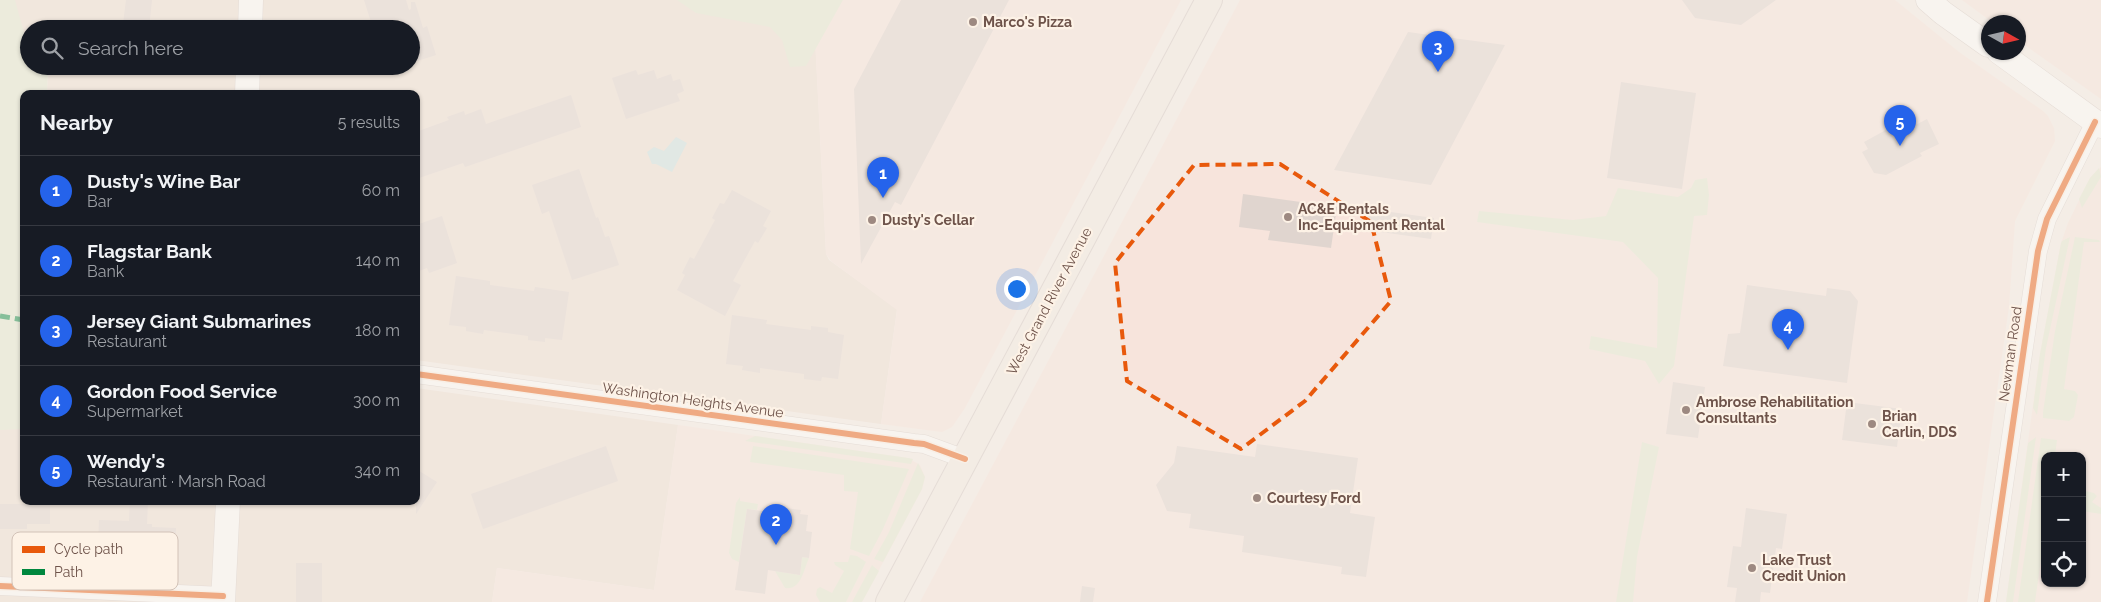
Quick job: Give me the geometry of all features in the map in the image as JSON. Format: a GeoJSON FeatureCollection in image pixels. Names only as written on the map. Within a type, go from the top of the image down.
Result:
{"type":"FeatureCollection","features":[{"type":"Feature","properties":{"kind":"main road"},"geometry":{"type":"LineString","coordinates":[[250,20],[251,0]]}},
{"type":"Feature","properties":{"kind":"main road","name":"West Grand River Avenue"},"geometry":{"type":"LineString","coordinates":[[889,602],[1209,0]]}},
{"type":"Feature","properties":{"kind":"main road"},"geometry":{"type":"LineString","coordinates":[[1928,0],[1981,40]]}},
{"type":"Feature","properties":{"kind":"main road"},"geometry":{"type":"LineString","coordinates":[[2010,60],[2098,124]]}},
{"type":"Feature","properties":{"kind":"main road"},"geometry":{"type":"LineString","coordinates":[[247,90],[248,75]]}},
{"type":"Feature","properties":{"kind":"main road"},"geometry":{"type":"LineString","coordinates":[[223,599],[228,505]]}},
{"type":"Feature","properties":{"kind":"street","name":"Newman Road"},"geometry":{"type":"LineString","coordinates":[[1987,602],[2038,251],[2047,219],[2098,124]]}},
{"type":"Feature","properties":{"kind":"street","name":"Washington Heights Avenue"},"geometry":{"type":"LineString","coordinates":[[420,375],[919,444],[965,459]]}},
{"type":"Feature","properties":{"kind":"street"},"geometry":{"type":"LineString","coordinates":[[69,590],[223,599]]}},
{"type":"Feature","properties":{"kind":"highlighted area"},"geometry":{"type":"Polygon","coordinates":[[[1280,164],[1371,222],[1391,301],[1305,401],[1241,449],[1127,381],[1115,263],[1194,165],[1280,164]]]}},
{"type":"Feature","properties":{"kind":"shaded area"},"geometry":{"type":"Polygon","coordinates":[[[0,0],[241,0],[240,20],[20,20],[20,39],[0,37],[0,0]]]}},
{"type":"Feature","properties":{"kind":"shaded area"},"geometry":{"type":"Polygon","coordinates":[[[261,0],[687,0],[814,18],[826,254],[829,260],[897,309],[881,424],[420,361],[420,90],[257,90],[258,75],[420,75],[420,20],[260,20],[261,0]]]}},
{"type":"Feature","properties":{"kind":"shaded area"},"geometry":{"type":"Polygon","coordinates":[[[813,0],[1181,0],[965,408],[952,427],[942,432],[881,424],[897,310],[831,261],[826,254],[813,0]]]}},
{"type":"Feature","properties":{"kind":"shaded area"},"geometry":{"type":"Polygon","coordinates":[[[1240,0],[1895,0],[1959,52],[2043,111],[2054,128],[2055,141],[2015,221],[2009,306],[1967,602],[920,602],[1240,0]]]}},
{"type":"Feature","properties":{"kind":"shaded area"},"geometry":{"type":"Polygon","coordinates":[[[1962,0],[2101,0],[2101,99],[2026,46],[2026,15],[1982,15],[1962,0]]]}},
{"type":"Feature","properties":{"kind":"shaded area"},"geometry":{"type":"Polygon","coordinates":[[[48,75],[238,75],[237,90],[47,90],[48,75]]]}},
{"type":"Feature","properties":{"kind":"shaded area"},"geometry":{"type":"Polygon","coordinates":[[[2101,167],[2101,602],[2006,602],[2040,354],[2061,243],[2068,223],[2090,178],[2101,167]]]}},
{"type":"Feature","properties":{"kind":"shaded area"},"geometry":{"type":"Polygon","coordinates":[[[0,326],[20,328],[20,505],[218,505],[213,602],[0,602],[0,326]]]}},
{"type":"Feature","properties":{"kind":"shaded area"},"geometry":{"type":"Polygon","coordinates":[[[420,389],[678,425],[654,590],[497,568],[492,602],[232,602],[236,505],[420,505],[420,389]]]}},
{"type":"Feature","properties":{"kind":"shaded area"},"geometry":{"type":"Polygon","coordinates":[[[678,425],[908,458],[920,465],[925,477],[922,489],[862,602],[492,602],[497,568],[654,590],[678,425]]]}},
{"type":"Feature","properties":{"kind":"green space"},"geometry":{"type":"Polygon","coordinates":[[[0,0],[15,0],[20,20],[20,75],[48,75],[47,90],[20,90],[20,429],[0,430],[0,0]]]}},
{"type":"Feature","properties":{"kind":"green space"},"geometry":{"type":"Polygon","coordinates":[[[677,0],[843,0],[806,66],[790,67],[782,40],[770,27],[696,13],[677,0]]]}},
{"type":"Feature","properties":{"kind":"green space"},"geometry":{"type":"Polygon","coordinates":[[[2099,168],[2101,177],[2082,208],[2079,199],[2090,178],[2099,168]]]}},
{"type":"Feature","properties":{"kind":"green space"},"geometry":{"type":"Polygon","coordinates":[[[1707,178],[1709,195],[1707,215],[1694,216],[1674,366],[1659,384],[1645,361],[1589,349],[1591,336],[1657,348],[1658,278],[1623,242],[1477,222],[1479,211],[1573,220],[1606,216],[1618,188],[1678,197],[1691,188],[1695,180],[1707,178]]]}},
{"type":"Feature","properties":{"kind":"green space"},"geometry":{"type":"Polygon","coordinates":[[[2070,237],[2046,348],[2037,415],[2033,408],[2040,354],[2061,243],[2070,237]]]}},
{"type":"Feature","properties":{"kind":"green space"},"geometry":{"type":"Polygon","coordinates":[[[2075,237],[2099,240],[2100,242],[2084,242],[2064,389],[2075,391],[2078,395],[2074,417],[2069,421],[2043,418],[2043,412],[2055,331],[2075,237]]]}},
{"type":"Feature","properties":{"kind":"green space"},"geometry":{"type":"Polygon","coordinates":[[[755,436],[913,459],[911,464],[745,441],[755,436]]]}},
{"type":"Feature","properties":{"kind":"green space"},"geometry":{"type":"Polygon","coordinates":[[[2036,437],[2013,602],[2006,602],[2028,443],[2036,437]]]}},
{"type":"Feature","properties":{"kind":"green space"},"geometry":{"type":"Polygon","coordinates":[[[2041,438],[2057,440],[2056,452],[2041,452],[2041,559],[2035,602],[2018,602],[2041,438]]]}},
{"type":"Feature","properties":{"kind":"green space"},"geometry":{"type":"Polygon","coordinates":[[[1642,442],[1659,447],[1637,557],[1633,602],[1616,602],[1642,442]]]}},
{"type":"Feature","properties":{"kind":"green space"},"geometry":{"type":"Polygon","coordinates":[[[753,446],[909,469],[869,556],[850,549],[858,492],[844,491],[844,475],[750,462],[753,446]]]}},
{"type":"Feature","properties":{"kind":"green space"},"geometry":{"type":"Polygon","coordinates":[[[918,463],[925,477],[922,489],[883,562],[874,559],[889,532],[918,463]]]}},
{"type":"Feature","properties":{"kind":"green space"},"geometry":{"type":"Polygon","coordinates":[[[2086,491],[2097,496],[2092,502],[2101,508],[2101,514],[2086,512],[2086,491]]]}},
{"type":"Feature","properties":{"kind":"green space"},"geometry":{"type":"Polygon","coordinates":[[[740,497],[740,501],[758,504],[757,510],[747,509],[739,562],[732,559],[729,553],[736,503],[740,497]]]}},
{"type":"Feature","properties":{"kind":"green space"},"geometry":{"type":"Polygon","coordinates":[[[850,555],[857,556],[866,562],[846,602],[820,602],[816,595],[817,589],[820,587],[832,593],[844,571],[835,565],[834,562],[848,562],[850,555]]]}},
{"type":"Feature","properties":{"kind":"green space"},"geometry":{"type":"Polygon","coordinates":[[[802,557],[809,558],[801,578],[795,586],[785,588],[775,571],[800,575],[802,557]]]}},
{"type":"Feature","properties":{"kind":"green space"},"geometry":{"type":"Polygon","coordinates":[[[872,565],[879,571],[862,602],[852,602],[872,565]]]}},
{"type":"Feature","properties":{"kind":"water"},"geometry":{"type":"Polygon","coordinates":[[[676,137],[687,143],[672,172],[652,164],[647,152],[654,147],[664,151],[676,137]]]}},
{"type":"Feature","properties":{"kind":"building"},"geometry":{"type":"Polygon","coordinates":[[[126,0],[152,0],[150,20],[124,20],[126,0]]]}},
{"type":"Feature","properties":{"kind":"building"},"geometry":{"type":"Polygon","coordinates":[[[364,0],[406,0],[409,10],[411,9],[411,2],[415,2],[423,28],[427,26],[436,55],[420,60],[420,20],[370,20],[364,0]]]}},
{"type":"Feature","properties":{"kind":"building"},"geometry":{"type":"Polygon","coordinates":[[[901,0],[1009,0],[901,205],[895,202],[861,264],[854,89],[901,0]]]}},
{"type":"Feature","properties":{"kind":"building"},"geometry":{"type":"Polygon","coordinates":[[[1682,0],[1776,0],[1741,25],[1695,18],[1682,0]]]}},
{"type":"Feature","properties":{"kind":"building"},"geometry":{"type":"Polygon","coordinates":[[[1408,32],[1505,45],[1431,185],[1334,170],[1408,32]]]}},
{"type":"Feature","properties":{"kind":"building"},"geometry":{"type":"Polygon","coordinates":[[[636,70],[638,75],[654,70],[657,79],[671,74],[673,81],[680,79],[684,91],[677,94],[680,101],[626,119],[612,78],[636,70]]]}},
{"type":"Feature","properties":{"kind":"building"},"geometry":{"type":"Polygon","coordinates":[[[1621,82],[1696,93],[1682,189],[1607,178],[1621,82]]]}},
{"type":"Feature","properties":{"kind":"building"},"geometry":{"type":"Polygon","coordinates":[[[571,95],[581,127],[465,167],[463,163],[420,178],[420,131],[449,120],[447,117],[464,111],[465,115],[481,109],[486,124],[571,95]]]}},
{"type":"Feature","properties":{"kind":"building"},"geometry":{"type":"Polygon","coordinates":[[[1927,119],[1939,144],[1920,153],[1922,156],[1886,175],[1874,173],[1862,152],[1868,149],[1864,142],[1895,125],[1896,128],[1902,125],[1904,131],[1927,119]]]}},
{"type":"Feature","properties":{"kind":"building"},"geometry":{"type":"Polygon","coordinates":[[[579,169],[596,218],[598,217],[605,237],[609,236],[619,265],[572,280],[549,211],[542,214],[532,185],[579,169]]]}},
{"type":"Feature","properties":{"kind":"building"},"geometry":{"type":"Polygon","coordinates":[[[732,190],[771,211],[763,226],[767,228],[758,243],[755,241],[733,281],[741,285],[725,316],[677,290],[685,275],[682,273],[690,257],[694,259],[715,220],[712,218],[720,203],[724,204],[732,190]]]}},
{"type":"Feature","properties":{"kind":"building","name":"AC&E Rentals Inc-Equipment Rental"},"geometry":{"type":"Polygon","coordinates":[[[1243,194],[1337,207],[1331,248],[1268,240],[1270,231],[1239,227],[1243,194]]]}},
{"type":"Feature","properties":{"kind":"building"},"geometry":{"type":"Polygon","coordinates":[[[1369,209],[1434,218],[1431,239],[1366,230],[1369,209]]]}},
{"type":"Feature","properties":{"kind":"building"},"geometry":{"type":"Polygon","coordinates":[[[442,216],[457,263],[429,273],[427,268],[420,271],[420,224],[442,216]]]}},
{"type":"Feature","properties":{"kind":"building"},"geometry":{"type":"Polygon","coordinates":[[[456,276],[490,281],[490,285],[534,291],[535,287],[569,292],[562,340],[545,338],[545,342],[528,340],[528,336],[484,330],[483,334],[466,331],[466,327],[449,325],[456,276]]]}},
{"type":"Feature","properties":{"kind":"building"},"geometry":{"type":"Polygon","coordinates":[[[1747,285],[1826,296],[1827,288],[1850,291],[1858,301],[1847,383],[1723,366],[1728,334],[1740,333],[1747,285]]]}},
{"type":"Feature","properties":{"kind":"building"},"geometry":{"type":"Polygon","coordinates":[[[732,315],[767,320],[766,324],[811,330],[811,326],[828,328],[828,332],[844,335],[838,379],[822,377],[821,381],[804,379],[804,374],[760,368],[760,373],[742,370],[743,366],[726,364],[732,315]]]}},
{"type":"Feature","properties":{"kind":"building","name":"Ambrose Rehabilitation Consultants"},"geometry":{"type":"Polygon","coordinates":[[[1673,382],[1705,387],[1698,438],[1666,434],[1673,382]]]}},
{"type":"Feature","properties":{"kind":"building","name":"Brian Carlin, DDS"},"geometry":{"type":"Polygon","coordinates":[[[1847,402],[1902,409],[1897,447],[1842,440],[1847,402]]]}},
{"type":"Feature","properties":{"kind":"building","name":"Courtesy Ford"},"geometry":{"type":"Polygon","coordinates":[[[1257,444],[1358,458],[1350,513],[1375,517],[1366,577],[1341,574],[1342,567],[1242,552],[1244,536],[1189,528],[1191,514],[1167,511],[1156,485],[1174,463],[1177,446],[1255,457],[1257,444]]]}},
{"type":"Feature","properties":{"kind":"building"},"geometry":{"type":"Polygon","coordinates":[[[606,446],[618,481],[483,529],[471,494],[606,446]]]}},
{"type":"Feature","properties":{"kind":"building"},"geometry":{"type":"Polygon","coordinates":[[[420,471],[437,482],[416,514],[416,505],[420,505],[420,471]]]}},
{"type":"Feature","properties":{"kind":"building"},"geometry":{"type":"Polygon","coordinates":[[[0,504],[50,505],[50,524],[27,524],[27,529],[0,529],[0,504]]]}},
{"type":"Feature","properties":{"kind":"building"},"geometry":{"type":"Polygon","coordinates":[[[130,505],[148,505],[147,524],[152,524],[152,527],[176,528],[176,532],[98,532],[99,520],[129,521],[130,505]]]}},
{"type":"Feature","properties":{"kind":"building"},"geometry":{"type":"Polygon","coordinates":[[[770,506],[801,510],[800,514],[808,515],[806,531],[812,532],[809,558],[802,557],[800,575],[768,570],[765,594],[735,590],[747,509],[769,512],[770,506]]]}},
{"type":"Feature","properties":{"kind":"building","name":"Lake Trust Credit Union"},"geometry":{"type":"Polygon","coordinates":[[[1746,508],[1787,514],[1782,549],[1776,548],[1770,593],[1761,592],[1760,602],[1735,602],[1737,588],[1727,587],[1733,546],[1741,547],[1746,508]]]}},
{"type":"Feature","properties":{"kind":"building"},"geometry":{"type":"Polygon","coordinates":[[[296,563],[322,563],[322,602],[296,602],[296,563]]]}},
{"type":"Feature","properties":{"kind":"building"},"geometry":{"type":"Polygon","coordinates":[[[1082,586],[1095,588],[1093,602],[1080,602],[1082,586]]]}},
{"type":"Feature","properties":{"kind":"marked path"},"geometry":{"type":"LineString","coordinates":[[0,316],[20,319]]}},
{"type":"Feature","properties":{"kind":"cycle path"},"geometry":{"type":"LineString","coordinates":[[1987,602],[2038,251],[2047,219],[2095,122]]}},
{"type":"Feature","properties":{"kind":"cycle path"},"geometry":{"type":"LineString","coordinates":[[420,375],[924,444],[965,459]]}},
{"type":"Feature","properties":{"kind":"cycle path"},"geometry":{"type":"LineString","coordinates":[[0,586],[12,587]]}},
{"type":"Feature","properties":{"kind":"cycle path"},"geometry":{"type":"LineString","coordinates":[[89,590],[223,596]]}},
{"type":"Feature","properties":{"kind":"place","name":"Marco's Pizza"},"geometry":{"type":"Point","coordinates":[973,22]}},
{"type":"Feature","properties":{"kind":"place","name":"Jersey Giant Submarines"},"geometry":{"type":"Point","coordinates":[1438,72]}},
{"type":"Feature","properties":{"kind":"place","name":"Wendy's"},"geometry":{"type":"Point","coordinates":[1900,146]}},
{"type":"Feature","properties":{"kind":"place","name":"Dusty's Wine Bar"},"geometry":{"type":"Point","coordinates":[883,198]}},
{"type":"Feature","properties":{"kind":"place","name":"AC&E Rentals Inc-Equipment Rental"},"geometry":{"type":"Point","coordinates":[1288,217]}},
{"type":"Feature","properties":{"kind":"place","name":"Dusty's Cellar"},"geometry":{"type":"Point","coordinates":[872,220]}},
{"type":"Feature","properties":{"kind":"place","name":"Gordon Food Service"},"geometry":{"type":"Point","coordinates":[1788,350]}},
{"type":"Feature","properties":{"kind":"place","name":"Ambrose Rehabilitation Consultants"},"geometry":{"type":"Point","coordinates":[1686,410]}},
{"type":"Feature","properties":{"kind":"place","name":"Brian Carlin, DDS"},"geometry":{"type":"Point","coordinates":[1872,424]}},
{"type":"Feature","properties":{"kind":"place","name":"Courtesy Ford"},"geometry":{"type":"Point","coordinates":[1257,498]}},
{"type":"Feature","properties":{"kind":"place","name":"Flagstar Bank"},"geometry":{"type":"Point","coordinates":[776,545]}},
{"type":"Feature","properties":{"kind":"place","name":"Lake Trust Credit Union"},"geometry":{"type":"Point","coordinates":[1752,568]}}]}
